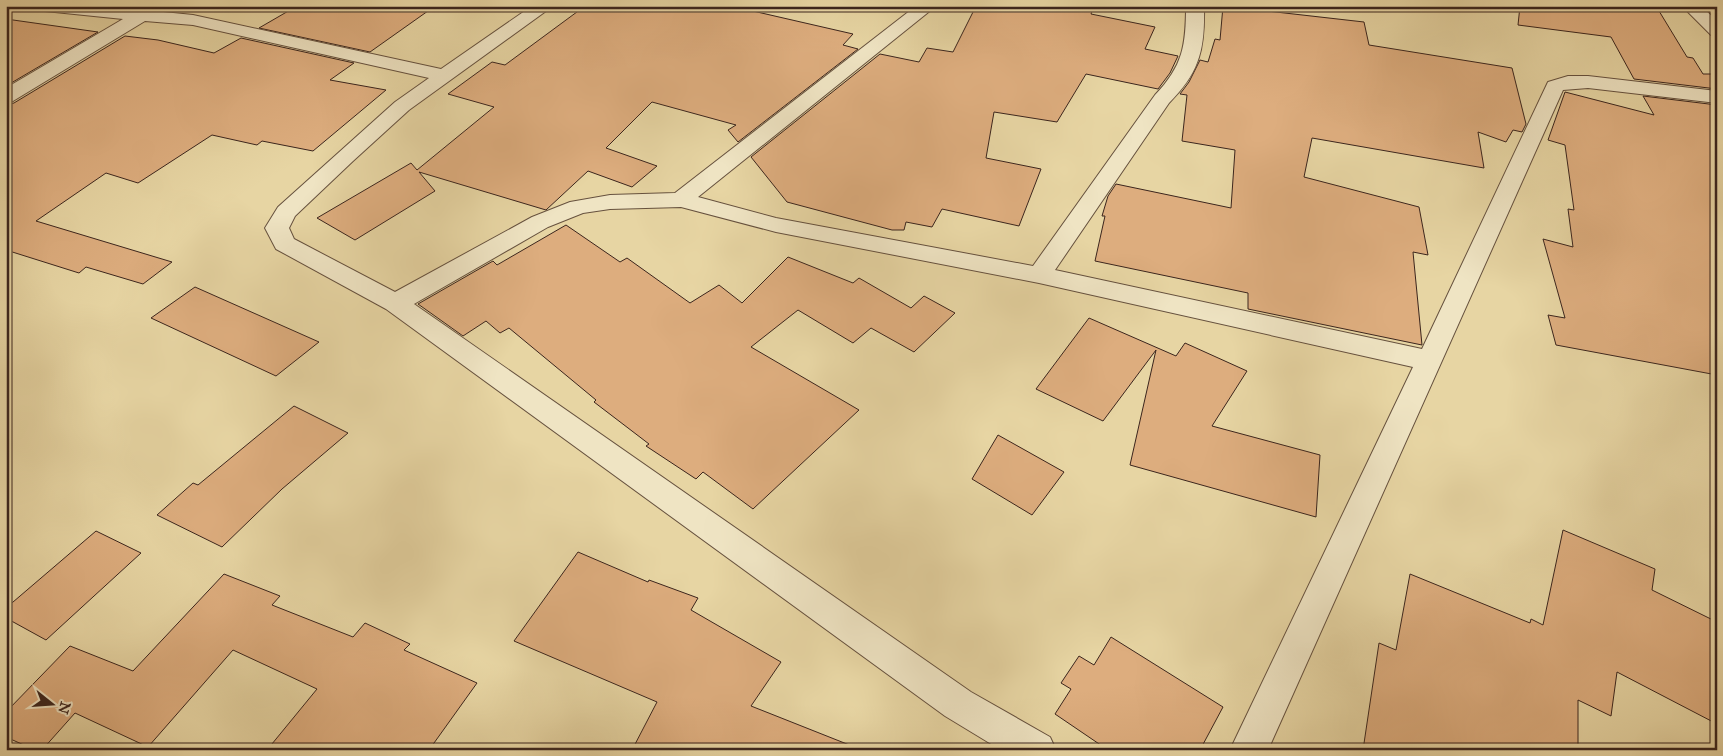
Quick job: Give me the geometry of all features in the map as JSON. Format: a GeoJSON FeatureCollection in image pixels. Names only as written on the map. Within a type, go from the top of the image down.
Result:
{"type":"FeatureCollection","features":[{"type":"Feature","properties":{"kind":"street"},"geometry":{"type":"LineString","coordinates":[[45,6],[192,20],[445,76]]}},
{"type":"Feature","properties":{"kind":"street"},"geometry":{"type":"LineString","coordinates":[[544,6],[402,106],[345,156],[286,212],[277,228],[284,244],[395,303],[958,704],[1037,750]]}},
{"type":"Feature","properties":{"kind":"street"},"geometry":{"type":"LineString","coordinates":[[681,200],[928,6]]}},
{"type":"Feature","properties":{"kind":"street"},"geometry":{"type":"LineString","coordinates":[[1040,275],[1162,99],[1178,84],[1187,70],[1195,44],[1195,6]]}},
{"type":"Feature","properties":{"kind":"street"},"geometry":{"type":"LineString","coordinates":[[1691,6],[1717,31]]}},
{"type":"Feature","properties":{"kind":"street"},"geometry":{"type":"LineString","coordinates":[[6,97],[140,16]]}},
{"type":"Feature","properties":{"kind":"street"},"geometry":{"type":"LineString","coordinates":[[1249,750],[1430,361],[1555,86],[1568,82],[1588,82],[1717,97]]}},
{"type":"Feature","properties":{"kind":"street"},"geometry":{"type":"LineString","coordinates":[[395,303],[540,222],[578,207],[610,202],[681,200],[776,225],[1040,275],[1430,361]]}},
{"type":"Feature","properties":{"kind":"building"},"geometry":{"type":"Polygon","coordinates":[[[297,6],[435,6],[370,52],[259,28],[297,6]]]}},
{"type":"Feature","properties":{"kind":"building"},"geometry":{"type":"Polygon","coordinates":[[[585,6],[731,6],[853,34],[843,45],[858,49],[738,142],[728,130],[736,125],[652,102],[606,148],[657,166],[632,187],[588,171],[546,210],[419,172],[435,191],[355,240],[317,218],[411,163],[417,170],[494,107],[448,94],[492,62],[505,65],[585,6]]]}},
{"type":"Feature","properties":{"kind":"building"},"geometry":{"type":"Polygon","coordinates":[[[976,6],[1094,6],[1091,14],[1155,27],[1145,49],[1178,56],[1170,73],[1158,89],[1086,74],[1057,122],[994,112],[986,158],[1041,169],[1019,226],[942,209],[932,227],[906,222],[904,230],[892,230],[787,202],[751,157],[880,54],[919,62],[927,48],[953,52],[976,6]]]}},
{"type":"Feature","properties":{"kind":"building"},"geometry":{"type":"Polygon","coordinates":[[[1223,6],[1364,22],[1369,45],[1512,68],[1526,124],[1522,132],[1513,130],[1506,142],[1478,132],[1484,168],[1312,138],[1304,177],[1419,207],[1428,255],[1413,252],[1422,345],[1248,309],[1248,293],[1095,261],[1105,216],[1102,216],[1108,196],[1116,184],[1231,208],[1235,150],[1182,141],[1187,95],[1180,94],[1189,82],[1200,60],[1208,62],[1215,39],[1220,40],[1223,6]]]}},
{"type":"Feature","properties":{"kind":"building"},"geometry":{"type":"Polygon","coordinates":[[[1520,6],[1656,6],[1687,57],[1693,58],[1703,74],[1717,74],[1717,89],[1634,79],[1611,37],[1518,25],[1520,6]]]}},
{"type":"Feature","properties":{"kind":"building"},"geometry":{"type":"Polygon","coordinates":[[[6,19],[98,32],[6,86],[6,19]]]}},
{"type":"Feature","properties":{"kind":"building"},"geometry":{"type":"Polygon","coordinates":[[[125,36],[158,40],[214,53],[241,38],[354,63],[330,80],[386,90],[313,151],[262,141],[257,145],[212,135],[138,183],[106,173],[36,221],[172,262],[143,284],[86,267],[79,273],[6,250],[6,105],[14,103],[125,36]]]}},
{"type":"Feature","properties":{"kind":"building"},"geometry":{"type":"Polygon","coordinates":[[[1565,92],[1654,115],[1643,96],[1717,105],[1717,375],[1556,345],[1548,315],[1565,318],[1543,239],[1573,247],[1568,209],[1574,210],[1565,145],[1548,140],[1565,92]]]}},
{"type":"Feature","properties":{"kind":"building"},"geometry":{"type":"Polygon","coordinates":[[[566,225],[620,262],[627,258],[690,303],[719,285],[742,303],[788,257],[853,283],[859,278],[911,308],[924,296],[955,313],[914,352],[871,328],[853,343],[798,310],[751,347],[859,410],[753,509],[703,472],[696,479],[646,446],[649,444],[594,402],[596,400],[509,328],[500,333],[486,321],[463,336],[418,304],[493,261],[497,265],[566,225]]]}},
{"type":"Feature","properties":{"kind":"building"},"geometry":{"type":"Polygon","coordinates":[[[195,287],[319,342],[276,376],[151,318],[195,287]]]}},
{"type":"Feature","properties":{"kind":"building"},"geometry":{"type":"Polygon","coordinates":[[[1089,318],[1176,356],[1185,343],[1247,371],[1212,426],[1320,455],[1316,517],[1130,465],[1156,350],[1103,421],[1036,389],[1089,318]]]}},
{"type":"Feature","properties":{"kind":"building"},"geometry":{"type":"Polygon","coordinates":[[[294,406],[348,433],[282,489],[222,547],[157,515],[193,483],[198,485],[294,406]]]}},
{"type":"Feature","properties":{"kind":"building"},"geometry":{"type":"Polygon","coordinates":[[[998,435],[1064,472],[1032,515],[972,479],[998,435]]]}},
{"type":"Feature","properties":{"kind":"building"},"geometry":{"type":"Polygon","coordinates":[[[1563,530],[1655,569],[1652,590],[1717,622],[1717,724],[1617,672],[1611,716],[1578,700],[1578,750],[1363,750],[1379,643],[1396,650],[1410,574],[1530,623],[1531,619],[1543,625],[1563,530]]]}},
{"type":"Feature","properties":{"kind":"building"},"geometry":{"type":"Polygon","coordinates":[[[96,531],[141,553],[46,640],[6,618],[6,608],[96,531]]]}},
{"type":"Feature","properties":{"kind":"building"},"geometry":{"type":"Polygon","coordinates":[[[578,552],[648,582],[649,580],[698,598],[691,610],[781,662],[751,706],[857,748],[857,750],[632,750],[657,702],[514,641],[578,552]]]}},
{"type":"Feature","properties":{"kind":"building"},"geometry":{"type":"Polygon","coordinates":[[[224,574],[280,596],[272,605],[353,637],[365,623],[410,644],[404,650],[477,683],[429,750],[267,750],[317,689],[233,650],[148,747],[75,713],[42,750],[35,750],[6,737],[6,712],[70,646],[133,671],[224,574]]]}},
{"type":"Feature","properties":{"kind":"building"},"geometry":{"type":"Polygon","coordinates":[[[1111,637],[1223,707],[1200,750],[1108,750],[1055,714],[1071,689],[1061,683],[1079,656],[1094,665],[1111,637]]]}}]}
